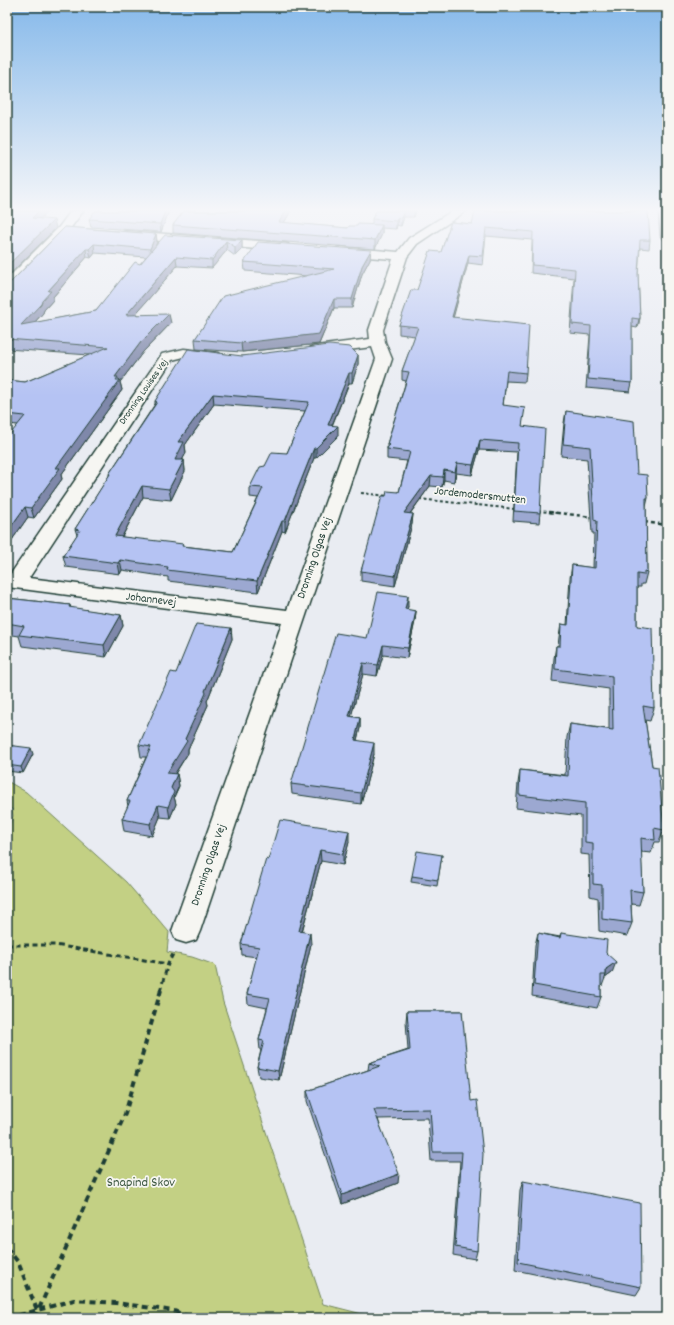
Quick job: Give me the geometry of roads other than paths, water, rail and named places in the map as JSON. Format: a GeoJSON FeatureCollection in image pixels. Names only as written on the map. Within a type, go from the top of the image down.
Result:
{"type":"FeatureCollection","features":[{"type":"Feature","properties":{"kind":"street"},"geometry":{"type":"LineString","coordinates":[[7,287],[21,273]]}},
{"type":"Feature","properties":{"kind":"street","name":"Dronning Olgas Vej"},"geometry":{"type":"LineString","coordinates":[[186,931],[384,359],[378,342],[376,330],[395,273]]}},
{"type":"Feature","properties":{"kind":"street"},"geometry":{"type":"LineString","coordinates":[[304,351],[378,342]]}},
{"type":"Feature","properties":{"kind":"street","name":"Dronning Louises Vej"},"geometry":{"type":"LineString","coordinates":[[11,581],[167,357],[184,353],[228,357]]}},
{"type":"Feature","properties":{"kind":"street","name":"Johannevej"},"geometry":{"type":"LineString","coordinates":[[11,581],[294,618]]}},
{"type":"Feature","properties":{"kind":"park label","name":"Snapind Skov"},"geometry":{"type":"Point","coordinates":[141,1183]}}]}
